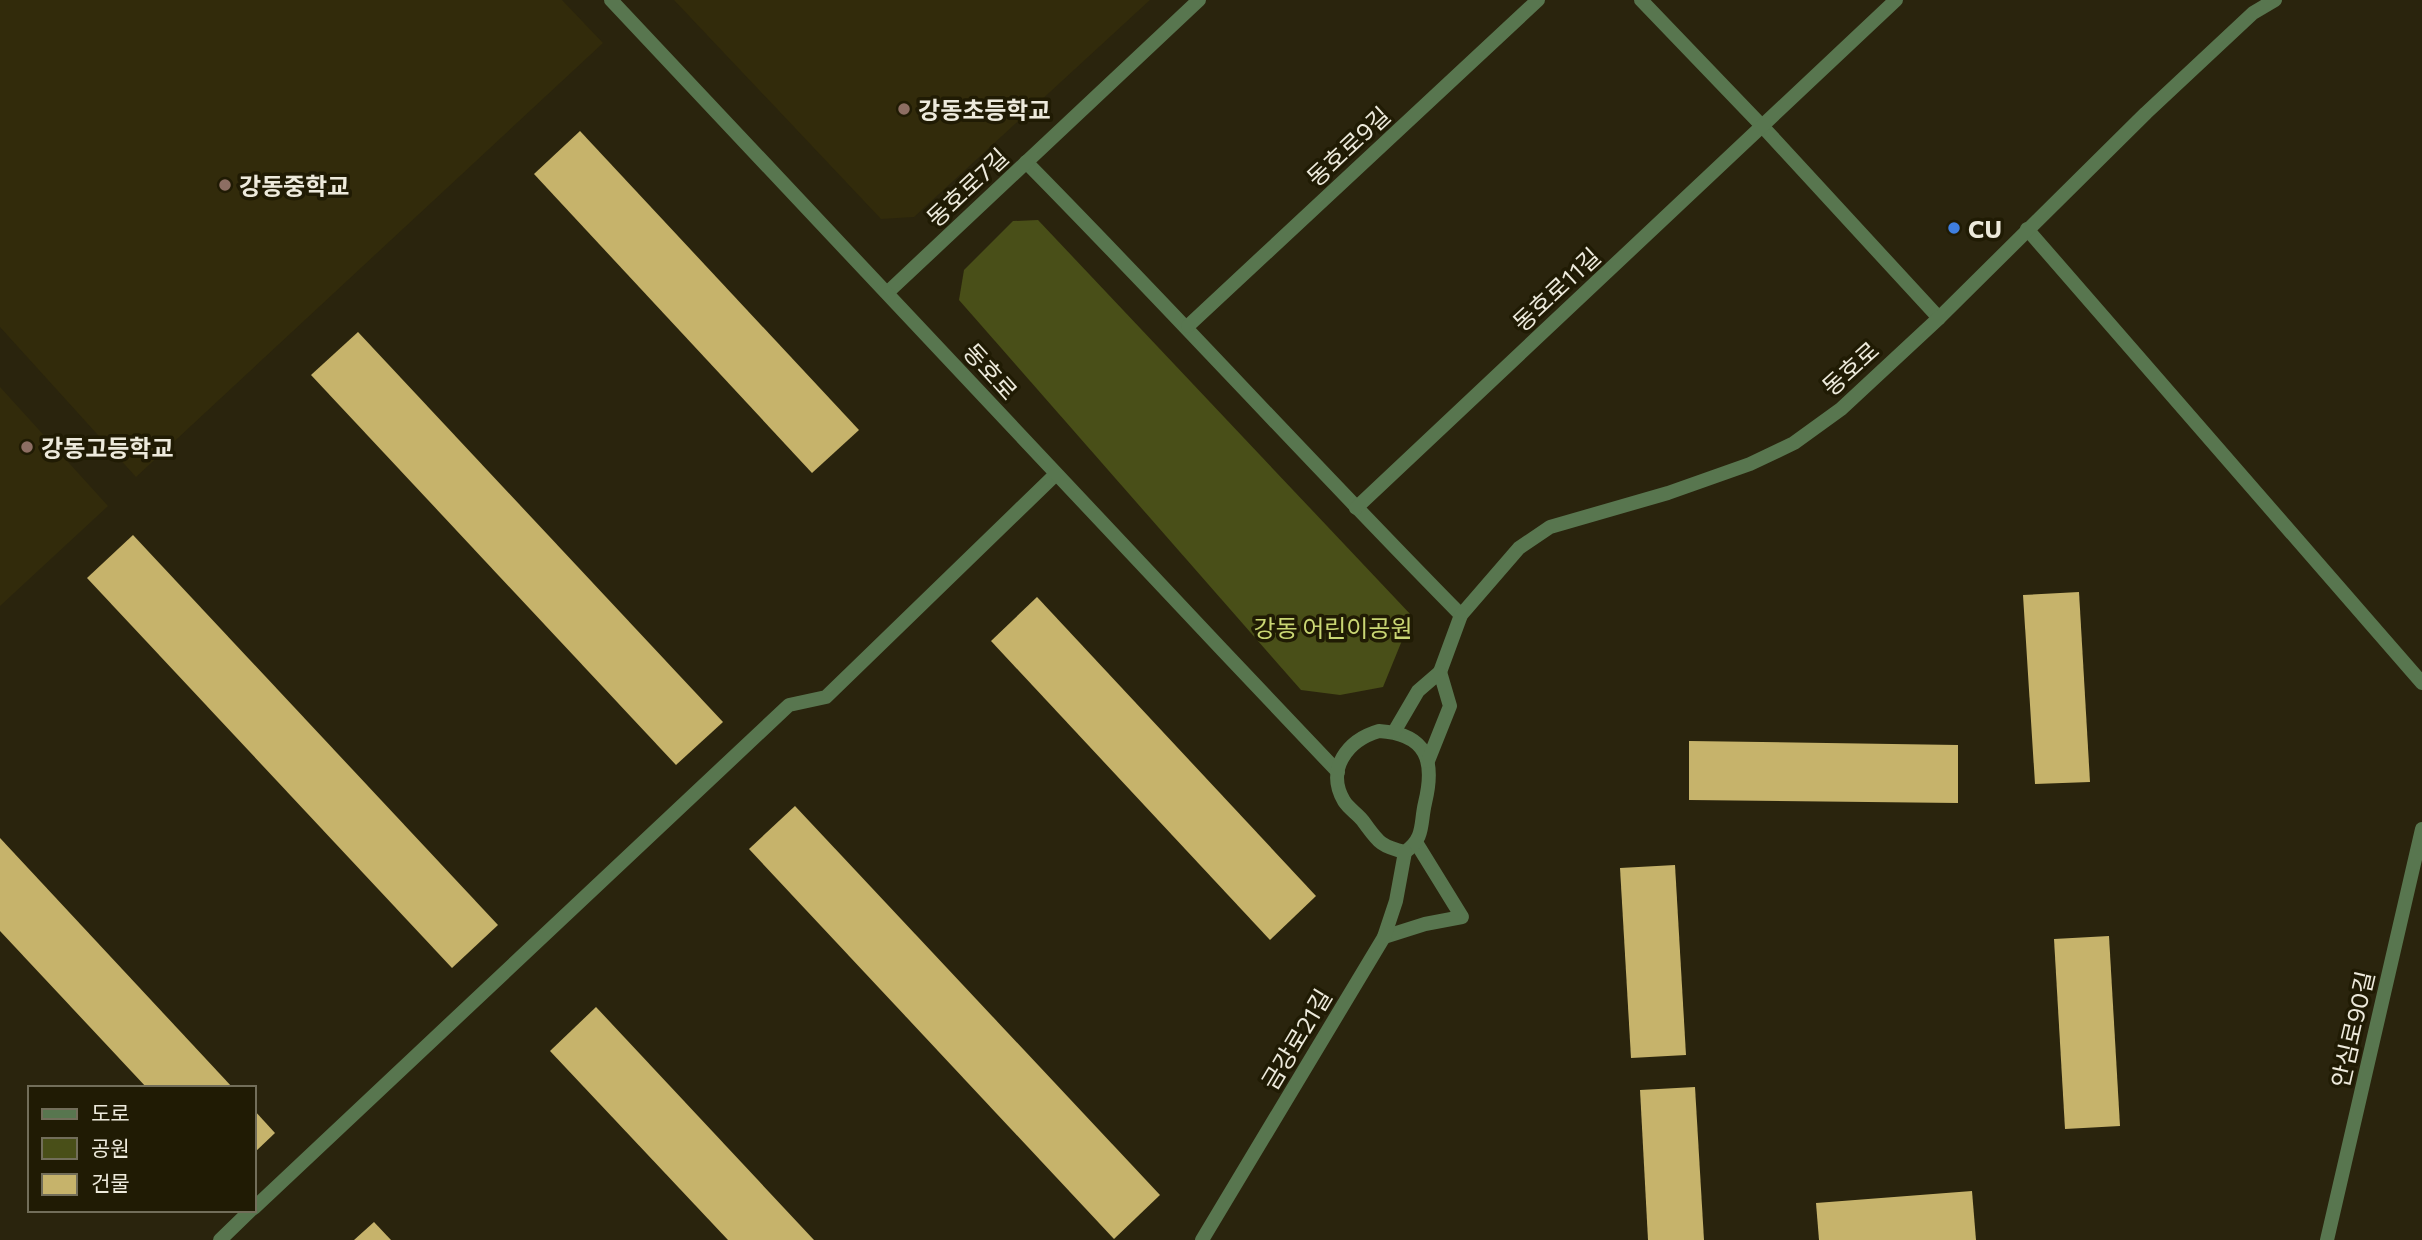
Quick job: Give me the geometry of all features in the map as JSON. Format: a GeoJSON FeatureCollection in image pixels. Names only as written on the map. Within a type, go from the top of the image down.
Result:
{"type":"FeatureCollection","features":[{"type":"Feature","properties":{"kind":"street","name":"동호로"},"geometry":{"type":"LineString","coordinates":[[611,0],[888,292],[1055,475],[1338,772]]}},
{"type":"Feature","properties":{"kind":"street","name":"동호로7길"},"geometry":{"type":"LineString","coordinates":[[888,292],[1199,0]]}},
{"type":"Feature","properties":{"kind":"street","name":"동호로9길"},"geometry":{"type":"LineString","coordinates":[[1188,326],[1538,0]]}},
{"type":"Feature","properties":{"kind":"street"},"geometry":{"type":"LineString","coordinates":[[1641,0],[1763,127],[1939,318]]}},
{"type":"Feature","properties":{"kind":"street","name":"동호로11길"},"geometry":{"type":"LineString","coordinates":[[1356,508],[1896,0]]}},
{"type":"Feature","properties":{"kind":"street","name":"동호로"},"geometry":{"type":"LineString","coordinates":[[1440,672],[1461,615],[1519,548],[1550,527],[1668,493],[1750,464],[1794,443],[1841,409],[1939,318],[2256,7],[2275,0]]}},
{"type":"Feature","properties":{"kind":"street"},"geometry":{"type":"LineString","coordinates":[[1027,162],[1188,326],[1356,508],[1461,615]]}},
{"type":"Feature","properties":{"kind":"street"},"geometry":{"type":"LineString","coordinates":[[2027,229],[2422,683]]}},
{"type":"Feature","properties":{"kind":"street"},"geometry":{"type":"LineString","coordinates":[[256,1206],[789,705],[826,697],[1055,475]]}},
{"type":"Feature","properties":{"kind":"street"},"geometry":{"type":"LineString","coordinates":[[1394,732],[1418,691],[1440,672],[1450,706],[1428,761]]}},
{"type":"Feature","properties":{"kind":"street"},"geometry":{"type":"LineString","coordinates":[[1379,731],[1394,732],[1414,742],[1428,761],[1432,776],[1411,848],[1389,848],[1376,841],[1362,820],[1345,803],[1338,788],[1342,757],[1357,740],[1379,731]]}},
{"type":"Feature","properties":{"kind":"street","name":"안심로90길"},"geometry":{"type":"LineString","coordinates":[[2327,1240],[2422,829]]}},
{"type":"Feature","properties":{"kind":"street"},"geometry":{"type":"LineString","coordinates":[[1384,937],[1425,924],[1462,918],[1411,848]]}},
{"type":"Feature","properties":{"kind":"street","name":"금강로21길"},"geometry":{"type":"LineString","coordinates":[[1202,1240],[1384,937],[1411,848]]}},
{"type":"Feature","properties":{"kind":"street"},"geometry":{"type":"LineString","coordinates":[[220,1240],[250,1212]]}},
{"type":"Feature","properties":{"kind":"shaded area","name":"강동중학교"},"geometry":{"type":"Polygon","coordinates":[[[0,0],[562,0],[603,43],[136,477],[0,327],[0,0]]]}},
{"type":"Feature","properties":{"kind":"shaded area","name":"강동초등학교"},"geometry":{"type":"Polygon","coordinates":[[[674,0],[1150,0],[914,217],[881,219],[674,0]]]}},
{"type":"Feature","properties":{"kind":"shaded area","name":"강동고등학교"},"geometry":{"type":"Polygon","coordinates":[[[0,387],[108,506],[0,606],[0,387]]]}},
{"type":"Feature","properties":{"kind":"green space","name":"강동 어린이공원"},"geometry":{"type":"Polygon","coordinates":[[[1038,220],[1412,616],[1383,687],[1340,695],[1301,690],[959,300],[964,270],[1013,221],[1038,220]]]}},
{"type":"Feature","properties":{"kind":"building"},"geometry":{"type":"Polygon","coordinates":[[[580,131],[859,430],[812,473],[534,174],[580,131]]]}},
{"type":"Feature","properties":{"kind":"building"},"geometry":{"type":"Polygon","coordinates":[[[358,332],[723,722],[676,765],[311,375],[358,332]]]}},
{"type":"Feature","properties":{"kind":"building"},"geometry":{"type":"Polygon","coordinates":[[[133,535],[498,925],[452,968],[87,578],[133,535]]]}},
{"type":"Feature","properties":{"kind":"building"},"geometry":{"type":"Polygon","coordinates":[[[2079,592],[2090,782],[2035,784],[2023,595],[2079,592]]]}},
{"type":"Feature","properties":{"kind":"building"},"geometry":{"type":"Polygon","coordinates":[[[1037,597],[1316,896],[1270,940],[991,641],[1037,597]]]}},
{"type":"Feature","properties":{"kind":"building"},"geometry":{"type":"Polygon","coordinates":[[[1689,741],[1958,745],[1958,803],[1689,800],[1689,741]]]}},
{"type":"Feature","properties":{"kind":"building"},"geometry":{"type":"Polygon","coordinates":[[[795,806],[1160,1195],[1114,1239],[749,849],[795,806]]]}},
{"type":"Feature","properties":{"kind":"building"},"geometry":{"type":"Polygon","coordinates":[[[0,838],[231,1086],[145,1086],[0,931],[0,838]]]}},
{"type":"Feature","properties":{"kind":"building"},"geometry":{"type":"Polygon","coordinates":[[[1675,865],[1686,1055],[1631,1058],[1620,868],[1675,865]]]}},
{"type":"Feature","properties":{"kind":"building"},"geometry":{"type":"Polygon","coordinates":[[[2109,936],[2120,1126],[2065,1129],[2054,939],[2109,936]]]}},
{"type":"Feature","properties":{"kind":"building"},"geometry":{"type":"Polygon","coordinates":[[[596,1007],[814,1240],[728,1240],[550,1051],[596,1007]]]}},
{"type":"Feature","properties":{"kind":"building"},"geometry":{"type":"Polygon","coordinates":[[[1695,1087],[1704,1240],[1648,1240],[1640,1090],[1695,1087]]]}},
{"type":"Feature","properties":{"kind":"building"},"geometry":{"type":"Polygon","coordinates":[[[256,1112],[275,1133],[256,1151],[256,1112]]]}},
{"type":"Feature","properties":{"kind":"building"},"geometry":{"type":"Polygon","coordinates":[[[1972,1191],[1976,1240],[1819,1240],[1816,1203],[1972,1191]]]}},
{"type":"Feature","properties":{"kind":"building"},"geometry":{"type":"Polygon","coordinates":[[[374,1222],[391,1240],[354,1240],[374,1222]]]}},
{"type":"Feature","properties":{"kind":"place","name":"강동초등학교"},"geometry":{"type":"Point","coordinates":[904,109]}},
{"type":"Feature","properties":{"kind":"place","name":"강동중학교"},"geometry":{"type":"Point","coordinates":[225,185]}},
{"type":"Feature","properties":{"kind":"place","name":"CU"},"geometry":{"type":"Point","coordinates":[1954,228]}},
{"type":"Feature","properties":{"kind":"place","name":"강동고등학교"},"geometry":{"type":"Point","coordinates":[27,447]}}]}
